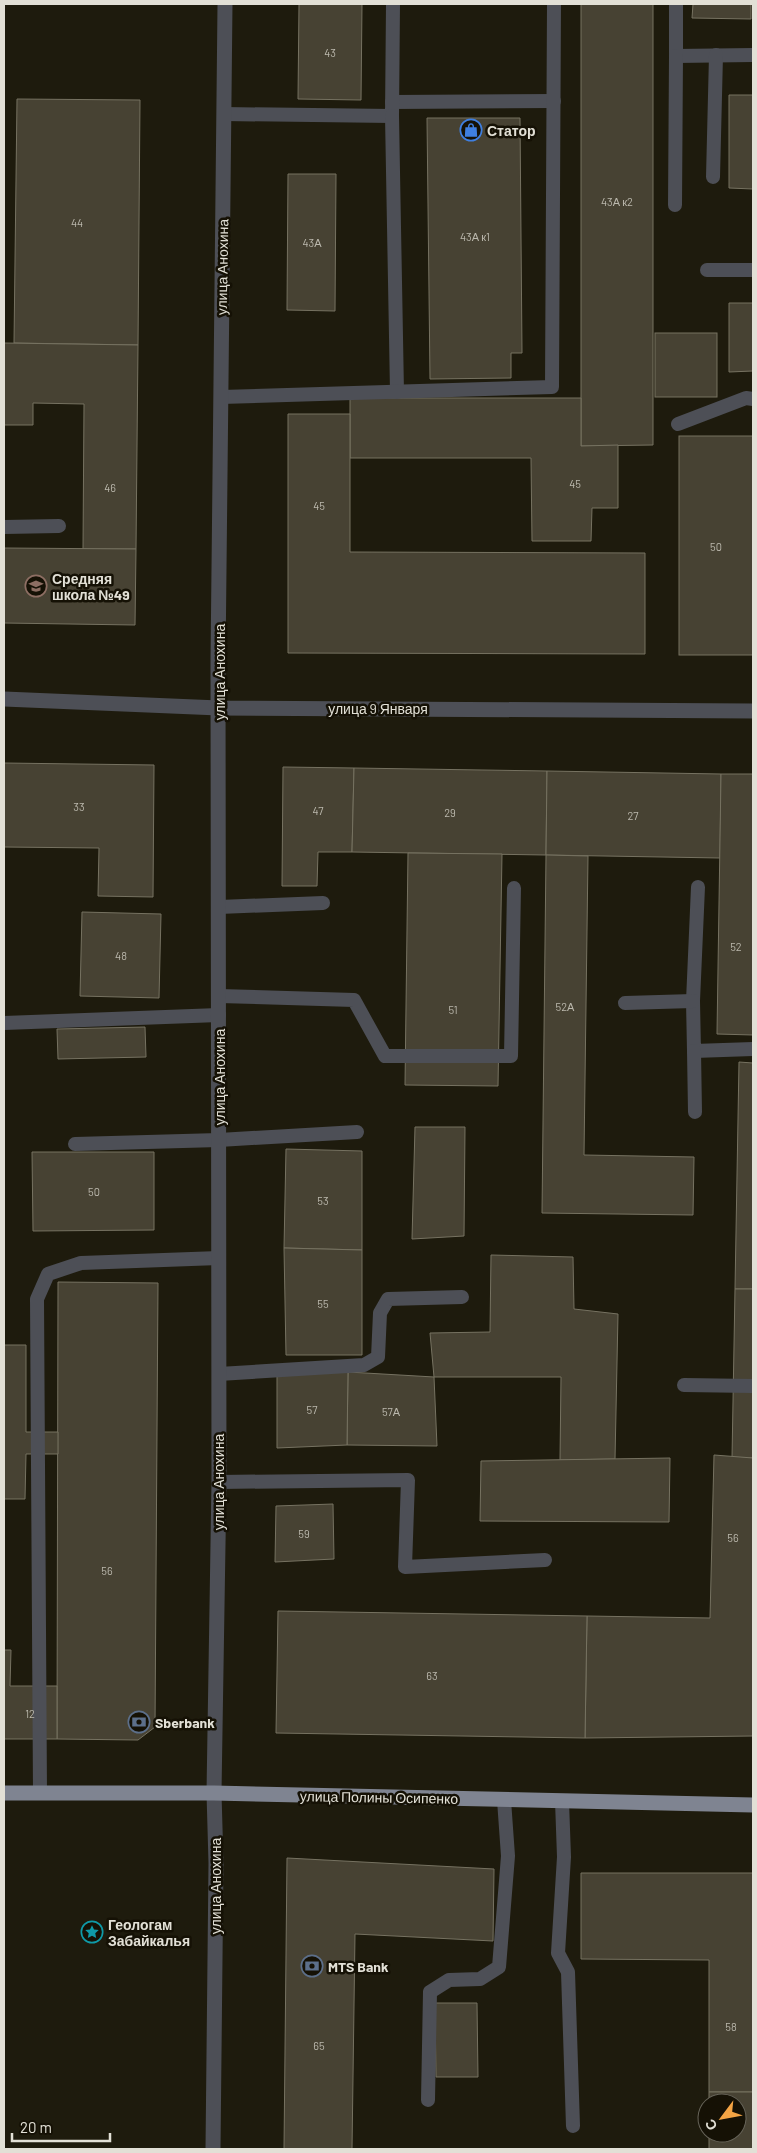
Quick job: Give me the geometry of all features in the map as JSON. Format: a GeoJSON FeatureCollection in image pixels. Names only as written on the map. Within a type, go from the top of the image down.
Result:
{"type":"FeatureCollection","features":[{"type":"Feature","properties":{"kind":"main road","name":"улица Полины Осипенко"},"geometry":{"type":"LineString","coordinates":[[4,1793],[214,1793],[753,1804]]}},
{"type":"Feature","properties":{"kind":"street","name":"улица Анохина"},"geometry":{"type":"LineString","coordinates":[[213,2149],[216,1863],[214,1793],[219,1482],[219,708],[225,4]]}},
{"type":"Feature","properties":{"kind":"street","name":"улица 9 Января"},"geometry":{"type":"LineString","coordinates":[[4,699],[219,708],[753,710]]}},
{"type":"Feature","properties":{"kind":"lane"},"geometry":{"type":"LineString","coordinates":[[393,4],[392,109],[397,392]]}},
{"type":"Feature","properties":{"kind":"lane"},"geometry":{"type":"LineString","coordinates":[[221,397],[552,388],[554,4]]}},
{"type":"Feature","properties":{"kind":"lane"},"geometry":{"type":"LineString","coordinates":[[675,205],[676,4]]}},
{"type":"Feature","properties":{"kind":"lane"},"geometry":{"type":"LineString","coordinates":[[676,56],[753,54]]}},
{"type":"Feature","properties":{"kind":"lane"},"geometry":{"type":"LineString","coordinates":[[713,177],[716,55]]}},
{"type":"Feature","properties":{"kind":"lane"},"geometry":{"type":"LineString","coordinates":[[224,114],[392,109],[554,101]]}},
{"type":"Feature","properties":{"kind":"lane"},"geometry":{"type":"LineString","coordinates":[[707,270],[753,270]]}},
{"type":"Feature","properties":{"kind":"lane"},"geometry":{"type":"LineString","coordinates":[[678,424],[746,398],[753,399]]}},
{"type":"Feature","properties":{"kind":"lane"},"geometry":{"type":"LineString","coordinates":[[4,527],[59,526]]}},
{"type":"Feature","properties":{"kind":"lane"},"geometry":{"type":"LineString","coordinates":[[695,1112],[693,1001],[698,887]]}},
{"type":"Feature","properties":{"kind":"lane"},"geometry":{"type":"LineString","coordinates":[[219,996],[354,1000],[385,1056],[511,1056],[514,888]]}},
{"type":"Feature","properties":{"kind":"lane"},"geometry":{"type":"LineString","coordinates":[[219,908],[323,903]]}},
{"type":"Feature","properties":{"kind":"lane"},"geometry":{"type":"LineString","coordinates":[[625,1003],[693,1001]]}},
{"type":"Feature","properties":{"kind":"lane"},"geometry":{"type":"LineString","coordinates":[[4,1023],[219,1015]]}},
{"type":"Feature","properties":{"kind":"lane"},"geometry":{"type":"LineString","coordinates":[[694,1051],[753,1049]]}},
{"type":"Feature","properties":{"kind":"lane"},"geometry":{"type":"LineString","coordinates":[[76,1144],[219,1140],[358,1132]]}},
{"type":"Feature","properties":{"kind":"lane"},"geometry":{"type":"LineString","coordinates":[[40,1793],[37,1299],[48,1274],[81,1263],[219,1258]]}},
{"type":"Feature","properties":{"kind":"lane"},"geometry":{"type":"LineString","coordinates":[[219,1374],[364,1365],[378,1357],[380,1314],[388,1299],[462,1297]]}},
{"type":"Feature","properties":{"kind":"lane"},"geometry":{"type":"LineString","coordinates":[[684,1385],[753,1386]]}},
{"type":"Feature","properties":{"kind":"lane"},"geometry":{"type":"LineString","coordinates":[[219,1482],[408,1480],[405,1567],[545,1560]]}},
{"type":"Feature","properties":{"kind":"lane"},"geometry":{"type":"LineString","coordinates":[[428,2100],[430,1992],[449,1980],[480,1979],[499,1968],[508,1856],[504,1800]]}},
{"type":"Feature","properties":{"kind":"lane"},"geometry":{"type":"LineString","coordinates":[[562,1801],[564,1857],[558,1953],[568,1972],[573,2126]]}},
{"type":"Feature","properties":{"kind":"building"},"geometry":{"type":"Polygon","coordinates":[[[299,4],[362,4],[361,100],[298,99],[299,4]]]}},
{"type":"Feature","properties":{"kind":"building"},"geometry":{"type":"Polygon","coordinates":[[[581,4],[653,4],[653,445],[581,446],[581,4]]]}},
{"type":"Feature","properties":{"kind":"building"},"geometry":{"type":"Polygon","coordinates":[[[693,4],[751,4],[751,19],[692,18],[693,4]]]}},
{"type":"Feature","properties":{"kind":"building"},"geometry":{"type":"Polygon","coordinates":[[[729,95],[753,95],[753,189],[729,188],[729,95]]]}},
{"type":"Feature","properties":{"kind":"building"},"geometry":{"type":"Polygon","coordinates":[[[17,99],[140,100],[138,345],[14,343],[17,99]]]}},
{"type":"Feature","properties":{"kind":"building"},"geometry":{"type":"Polygon","coordinates":[[[427,118],[520,118],[522,353],[511,353],[511,378],[430,379],[427,118]]]}},
{"type":"Feature","properties":{"kind":"building"},"geometry":{"type":"Polygon","coordinates":[[[288,174],[336,174],[335,311],[287,310],[288,174]]]}},
{"type":"Feature","properties":{"kind":"building"},"geometry":{"type":"Polygon","coordinates":[[[729,303],[753,303],[753,371],[729,372],[729,303]]]}},
{"type":"Feature","properties":{"kind":"building"},"geometry":{"type":"Polygon","coordinates":[[[655,333],[717,333],[717,397],[655,397],[655,333]]]}},
{"type":"Feature","properties":{"kind":"building"},"geometry":{"type":"Polygon","coordinates":[[[4,343],[138,345],[136,549],[83,549],[84,404],[33,403],[33,425],[4,425],[4,343]]]}},
{"type":"Feature","properties":{"kind":"building"},"geometry":{"type":"Polygon","coordinates":[[[350,398],[581,398],[581,446],[618,445],[618,508],[592,508],[591,541],[532,541],[531,458],[350,458],[350,398]]]}},
{"type":"Feature","properties":{"kind":"building"},"geometry":{"type":"Polygon","coordinates":[[[288,414],[350,414],[350,552],[645,553],[645,654],[288,653],[288,414]]]}},
{"type":"Feature","properties":{"kind":"building"},"geometry":{"type":"Polygon","coordinates":[[[679,436],[753,436],[753,655],[679,655],[679,436]]]}},
{"type":"Feature","properties":{"kind":"building"},"geometry":{"type":"Polygon","coordinates":[[[4,548],[136,549],[135,625],[4,623],[4,548]]]}},
{"type":"Feature","properties":{"kind":"building"},"geometry":{"type":"Polygon","coordinates":[[[4,763],[154,765],[153,897],[98,896],[99,848],[4,847],[4,763]]]}},
{"type":"Feature","properties":{"kind":"building"},"geometry":{"type":"Polygon","coordinates":[[[283,767],[354,768],[352,852],[318,852],[317,886],[282,886],[283,767]]]}},
{"type":"Feature","properties":{"kind":"building"},"geometry":{"type":"Polygon","coordinates":[[[354,768],[547,771],[546,855],[352,852],[354,768]]]}},
{"type":"Feature","properties":{"kind":"building"},"geometry":{"type":"Polygon","coordinates":[[[547,771],[721,774],[720,858],[546,855],[547,771]]]}},
{"type":"Feature","properties":{"kind":"building"},"geometry":{"type":"Polygon","coordinates":[[[721,774],[753,774],[753,1035],[717,1034],[721,774]]]}},
{"type":"Feature","properties":{"kind":"building"},"geometry":{"type":"Polygon","coordinates":[[[408,853],[502,854],[498,1086],[405,1085],[408,853]]]}},
{"type":"Feature","properties":{"kind":"building"},"geometry":{"type":"Polygon","coordinates":[[[546,855],[588,856],[584,1155],[694,1157],[693,1215],[542,1213],[546,855]]]}},
{"type":"Feature","properties":{"kind":"building"},"geometry":{"type":"Polygon","coordinates":[[[82,912],[161,914],[159,998],[80,996],[82,912]]]}},
{"type":"Feature","properties":{"kind":"building"},"geometry":{"type":"Polygon","coordinates":[[[145,1027],[146,1057],[58,1059],[57,1029],[145,1027]]]}},
{"type":"Feature","properties":{"kind":"building"},"geometry":{"type":"Polygon","coordinates":[[[739,1062],[753,1063],[753,1289],[735,1289],[739,1062]]]}},
{"type":"Feature","properties":{"kind":"building"},"geometry":{"type":"Polygon","coordinates":[[[415,1127],[465,1127],[464,1236],[412,1239],[415,1127]]]}},
{"type":"Feature","properties":{"kind":"building"},"geometry":{"type":"Polygon","coordinates":[[[286,1149],[362,1151],[362,1250],[284,1248],[286,1149]]]}},
{"type":"Feature","properties":{"kind":"building"},"geometry":{"type":"Polygon","coordinates":[[[32,1152],[154,1152],[154,1230],[33,1231],[32,1152]]]}},
{"type":"Feature","properties":{"kind":"building"},"geometry":{"type":"Polygon","coordinates":[[[284,1248],[362,1250],[362,1355],[286,1355],[284,1248]]]}},
{"type":"Feature","properties":{"kind":"building"},"geometry":{"type":"Polygon","coordinates":[[[491,1255],[573,1257],[574,1309],[618,1314],[615,1459],[560,1460],[561,1377],[434,1377],[430,1333],[490,1332],[491,1255]]]}},
{"type":"Feature","properties":{"kind":"building"},"geometry":{"type":"Polygon","coordinates":[[[58,1282],[158,1283],[155,1727],[138,1740],[57,1739],[58,1282]]]}},
{"type":"Feature","properties":{"kind":"building"},"geometry":{"type":"Polygon","coordinates":[[[735,1289],[753,1289],[753,1458],[732,1458],[735,1289]]]}},
{"type":"Feature","properties":{"kind":"building"},"geometry":{"type":"Polygon","coordinates":[[[4,1345],[26,1345],[26,1432],[58,1432],[58,1454],[26,1454],[25,1499],[4,1499],[4,1345]]]}},
{"type":"Feature","properties":{"kind":"building"},"geometry":{"type":"Polygon","coordinates":[[[348,1372],[434,1377],[437,1446],[347,1445],[348,1372]]]}},
{"type":"Feature","properties":{"kind":"building"},"geometry":{"type":"Polygon","coordinates":[[[348,1372],[347,1445],[277,1448],[277,1374],[348,1372]]]}},
{"type":"Feature","properties":{"kind":"building"},"geometry":{"type":"Polygon","coordinates":[[[714,1455],[753,1458],[753,1736],[585,1738],[587,1616],[710,1618],[714,1455]]]}},
{"type":"Feature","properties":{"kind":"building"},"geometry":{"type":"Polygon","coordinates":[[[670,1458],[669,1522],[480,1521],[481,1461],[670,1458]]]}},
{"type":"Feature","properties":{"kind":"building"},"geometry":{"type":"Polygon","coordinates":[[[333,1504],[334,1559],[275,1562],[276,1506],[333,1504]]]}},
{"type":"Feature","properties":{"kind":"building"},"geometry":{"type":"Polygon","coordinates":[[[278,1611],[587,1616],[585,1738],[276,1733],[278,1611]]]}},
{"type":"Feature","properties":{"kind":"building"},"geometry":{"type":"Polygon","coordinates":[[[4,1650],[11,1650],[10,1686],[57,1686],[57,1739],[4,1739],[4,1650]]]}},
{"type":"Feature","properties":{"kind":"building"},"geometry":{"type":"Polygon","coordinates":[[[287,1858],[494,1869],[493,1941],[355,1934],[352,2149],[284,2149],[287,1858]]]}},
{"type":"Feature","properties":{"kind":"building"},"geometry":{"type":"Polygon","coordinates":[[[581,1873],[753,1873],[753,2092],[709,2092],[709,1960],[581,1959],[581,1873]]]}},
{"type":"Feature","properties":{"kind":"building"},"geometry":{"type":"Polygon","coordinates":[[[435,2003],[477,2003],[478,2077],[436,2077],[435,2003]]]}},
{"type":"Feature","properties":{"kind":"building"},"geometry":{"type":"Polygon","coordinates":[[[753,2092],[753,2149],[709,2149],[709,2143],[747,2143],[747,2093],[709,2093],[753,2092]]]}},
{"type":"Feature","properties":{"kind":"place","name":"Статор"},"geometry":{"type":"Point","coordinates":[471,130]}},
{"type":"Feature","properties":{"kind":"place","name":"Средняя школа №49"},"geometry":{"type":"Point","coordinates":[36,586]}},
{"type":"Feature","properties":{"kind":"place","name":"Sberbank"},"geometry":{"type":"Point","coordinates":[139,1722]}},
{"type":"Feature","properties":{"kind":"place","name":"Геологам Забайкалья"},"geometry":{"type":"Point","coordinates":[92,1932]}},
{"type":"Feature","properties":{"kind":"place","name":"MTS Bank"},"geometry":{"type":"Point","coordinates":[312,1966]}}]}
